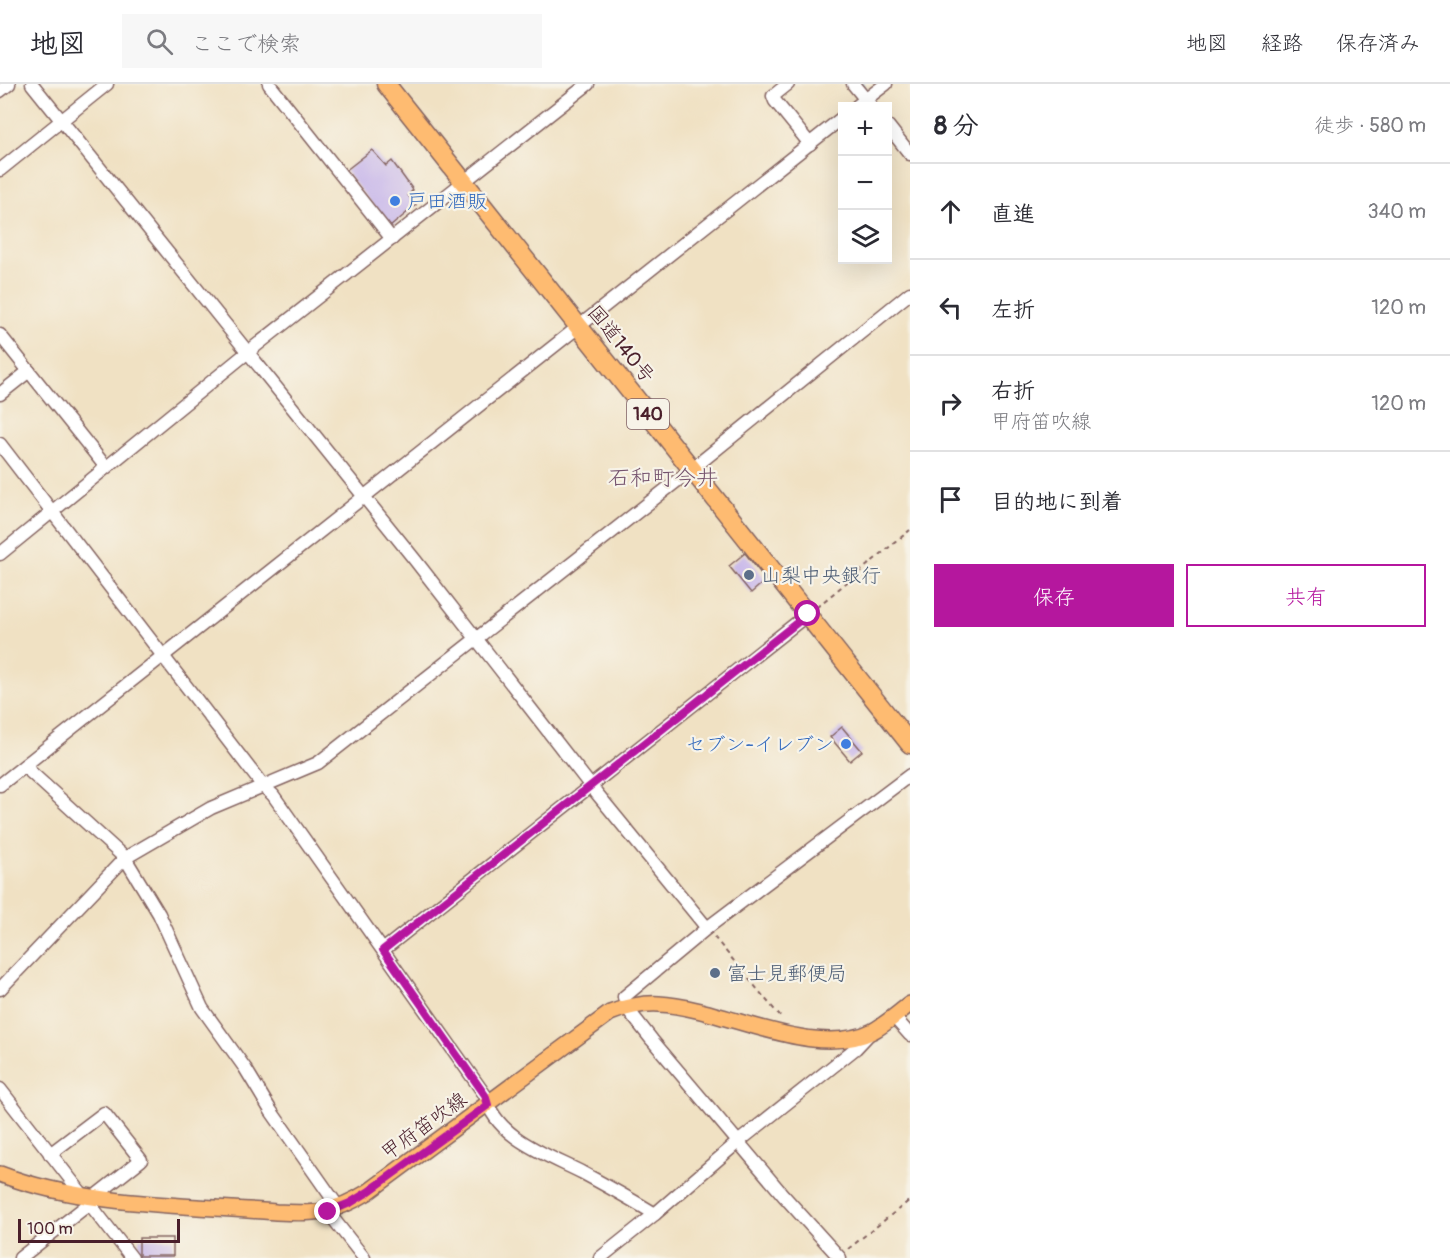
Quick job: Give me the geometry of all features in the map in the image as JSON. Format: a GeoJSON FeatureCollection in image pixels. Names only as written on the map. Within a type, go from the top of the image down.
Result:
{"type":"FeatureCollection","features":[{"type":"Feature","properties":{"kind":"highway","name":"国道140号"},"geometry":{"type":"LineString","coordinates":[[386,84],[910,744]]}},
{"type":"Feature","properties":{"kind":"main road","name":"甲府笛吹線"},"geometry":{"type":"LineString","coordinates":[[0,1174],[89,1199],[308,1214],[334,1210],[368,1192],[610,1013],[626,1007],[659,1004],[687,1007],[822,1041],[846,1039],[872,1031],[910,1004]]}},
{"type":"Feature","properties":{"kind":"street"},"geometry":{"type":"LineString","coordinates":[[0,91],[9,84]]}},
{"type":"Feature","properties":{"kind":"street"},"geometry":{"type":"LineString","coordinates":[[32,84],[416,560],[590,785],[707,928]]}},
{"type":"Feature","properties":{"kind":"street"},"geometry":{"type":"LineString","coordinates":[[0,170],[107,84]]}},
{"type":"Feature","properties":{"kind":"street"},"geometry":{"type":"LineString","coordinates":[[269,84],[392,239]]}},
{"type":"Feature","properties":{"kind":"street"},"geometry":{"type":"LineString","coordinates":[[0,554],[105,466],[588,84]]}},
{"type":"Feature","properties":{"kind":"street"},"geometry":{"type":"LineString","coordinates":[[788,84],[773,96],[810,144]]}},
{"type":"Feature","properties":{"kind":"street"},"geometry":{"type":"LineString","coordinates":[[853,84],[864,102]]}},
{"type":"Feature","properties":{"kind":"street"},"geometry":{"type":"LineString","coordinates":[[867,102],[886,84]]}},
{"type":"Feature","properties":{"kind":"street"},"geometry":{"type":"LineString","coordinates":[[0,784],[838,122]]}},
{"type":"Feature","properties":{"kind":"street"},"geometry":{"type":"LineString","coordinates":[[892,131],[910,154]]}},
{"type":"Feature","properties":{"kind":"street"},"geometry":{"type":"LineString","coordinates":[[0,989],[125,858],[211,808],[318,763],[692,469],[910,293]]}},
{"type":"Feature","properties":{"kind":"street"},"geometry":{"type":"LineString","coordinates":[[0,335],[105,466]]}},
{"type":"Feature","properties":{"kind":"street"},"geometry":{"type":"LineString","coordinates":[[0,394],[29,371]]}},
{"type":"Feature","properties":{"kind":"street"},"geometry":{"type":"LineString","coordinates":[[0,444],[263,786],[273,795],[485,1095],[496,1118],[533,1148],[655,1214]]}},
{"type":"Feature","properties":{"kind":"street"},"geometry":{"type":"LineString","coordinates":[[383,950],[808,614]]}},
{"type":"Feature","properties":{"kind":"street"},"geometry":{"type":"LineString","coordinates":[[24,766],[125,858],[159,914],[202,1008],[245,1068],[364,1258]]}},
{"type":"Feature","properties":{"kind":"street"},"geometry":{"type":"LineString","coordinates":[[839,1257],[738,1142],[626,1007],[624,997],[707,928],[910,776]]}},
{"type":"Feature","properties":{"kind":"street"},"geometry":{"type":"LineString","coordinates":[[894,1017],[910,1035]]}},
{"type":"Feature","properties":{"kind":"street"},"geometry":{"type":"LineString","coordinates":[[600,1258],[738,1142],[856,1048],[872,1031]]}},
{"type":"Feature","properties":{"kind":"street"},"geometry":{"type":"LineString","coordinates":[[0,1089],[89,1199],[132,1258]]}},
{"type":"Feature","properties":{"kind":"street"},"geometry":{"type":"LineString","coordinates":[[20,1258],[89,1199],[141,1160],[104,1113],[51,1154]]}},
{"type":"Feature","properties":{"kind":"path"},"geometry":{"type":"LineString","coordinates":[[808,614],[910,530]]}},
{"type":"Feature","properties":{"kind":"path"},"geometry":{"type":"LineString","coordinates":[[707,928],[797,1036]]}},
{"type":"Feature","properties":{"kind":"path"},"geometry":{"type":"LineString","coordinates":[[839,1257],[910,1200]]}},
{"type":"Feature","properties":{"kind":"building"},"geometry":{"type":"Polygon","coordinates":[[[372,150],[386,166],[392,161],[413,190],[408,195],[416,205],[390,227],[345,171],[372,150]]]}},
{"type":"Feature","properties":{"kind":"building"},"geometry":{"type":"Polygon","coordinates":[[[745,553],[766,580],[751,593],[729,566],[745,553]]]}},
{"type":"Feature","properties":{"kind":"building"},"geometry":{"type":"Polygon","coordinates":[[[842,727],[862,751],[850,761],[830,737],[842,727]]]}},
{"type":"Feature","properties":{"kind":"building"},"geometry":{"type":"Polygon","coordinates":[[[139,1238],[173,1238],[173,1256],[139,1256],[139,1238]]]}},
{"type":"Feature","properties":{"kind":"waterway"},"geometry":{"type":"LineString","coordinates":[[861,84],[865,90]]}},
{"type":"Feature","properties":{"kind":"place","name":"戸田酒販"},"geometry":{"type":"Point","coordinates":[395,201]}},
{"type":"Feature","properties":{"kind":"place","name":"山梨中央銀行"},"geometry":{"type":"Point","coordinates":[749,575]}},
{"type":"Feature","properties":{"kind":"place","name":"セブン-イレブン"},"geometry":{"type":"Point","coordinates":[846,744]}},
{"type":"Feature","properties":{"kind":"place","name":"富士見郵便局"},"geometry":{"type":"Point","coordinates":[715,973]}},
{"type":"Feature","properties":{"kind":"district","name":"石和町今井"},"geometry":{"type":"Point","coordinates":[663,478]}},
{"type":"Feature","properties":{"kind":"route"},"geometry":{"type":"LineString","coordinates":[[328,1212],[368,1192],[488,1105],[485,1095],[383,950],[808,614]]}}]}
